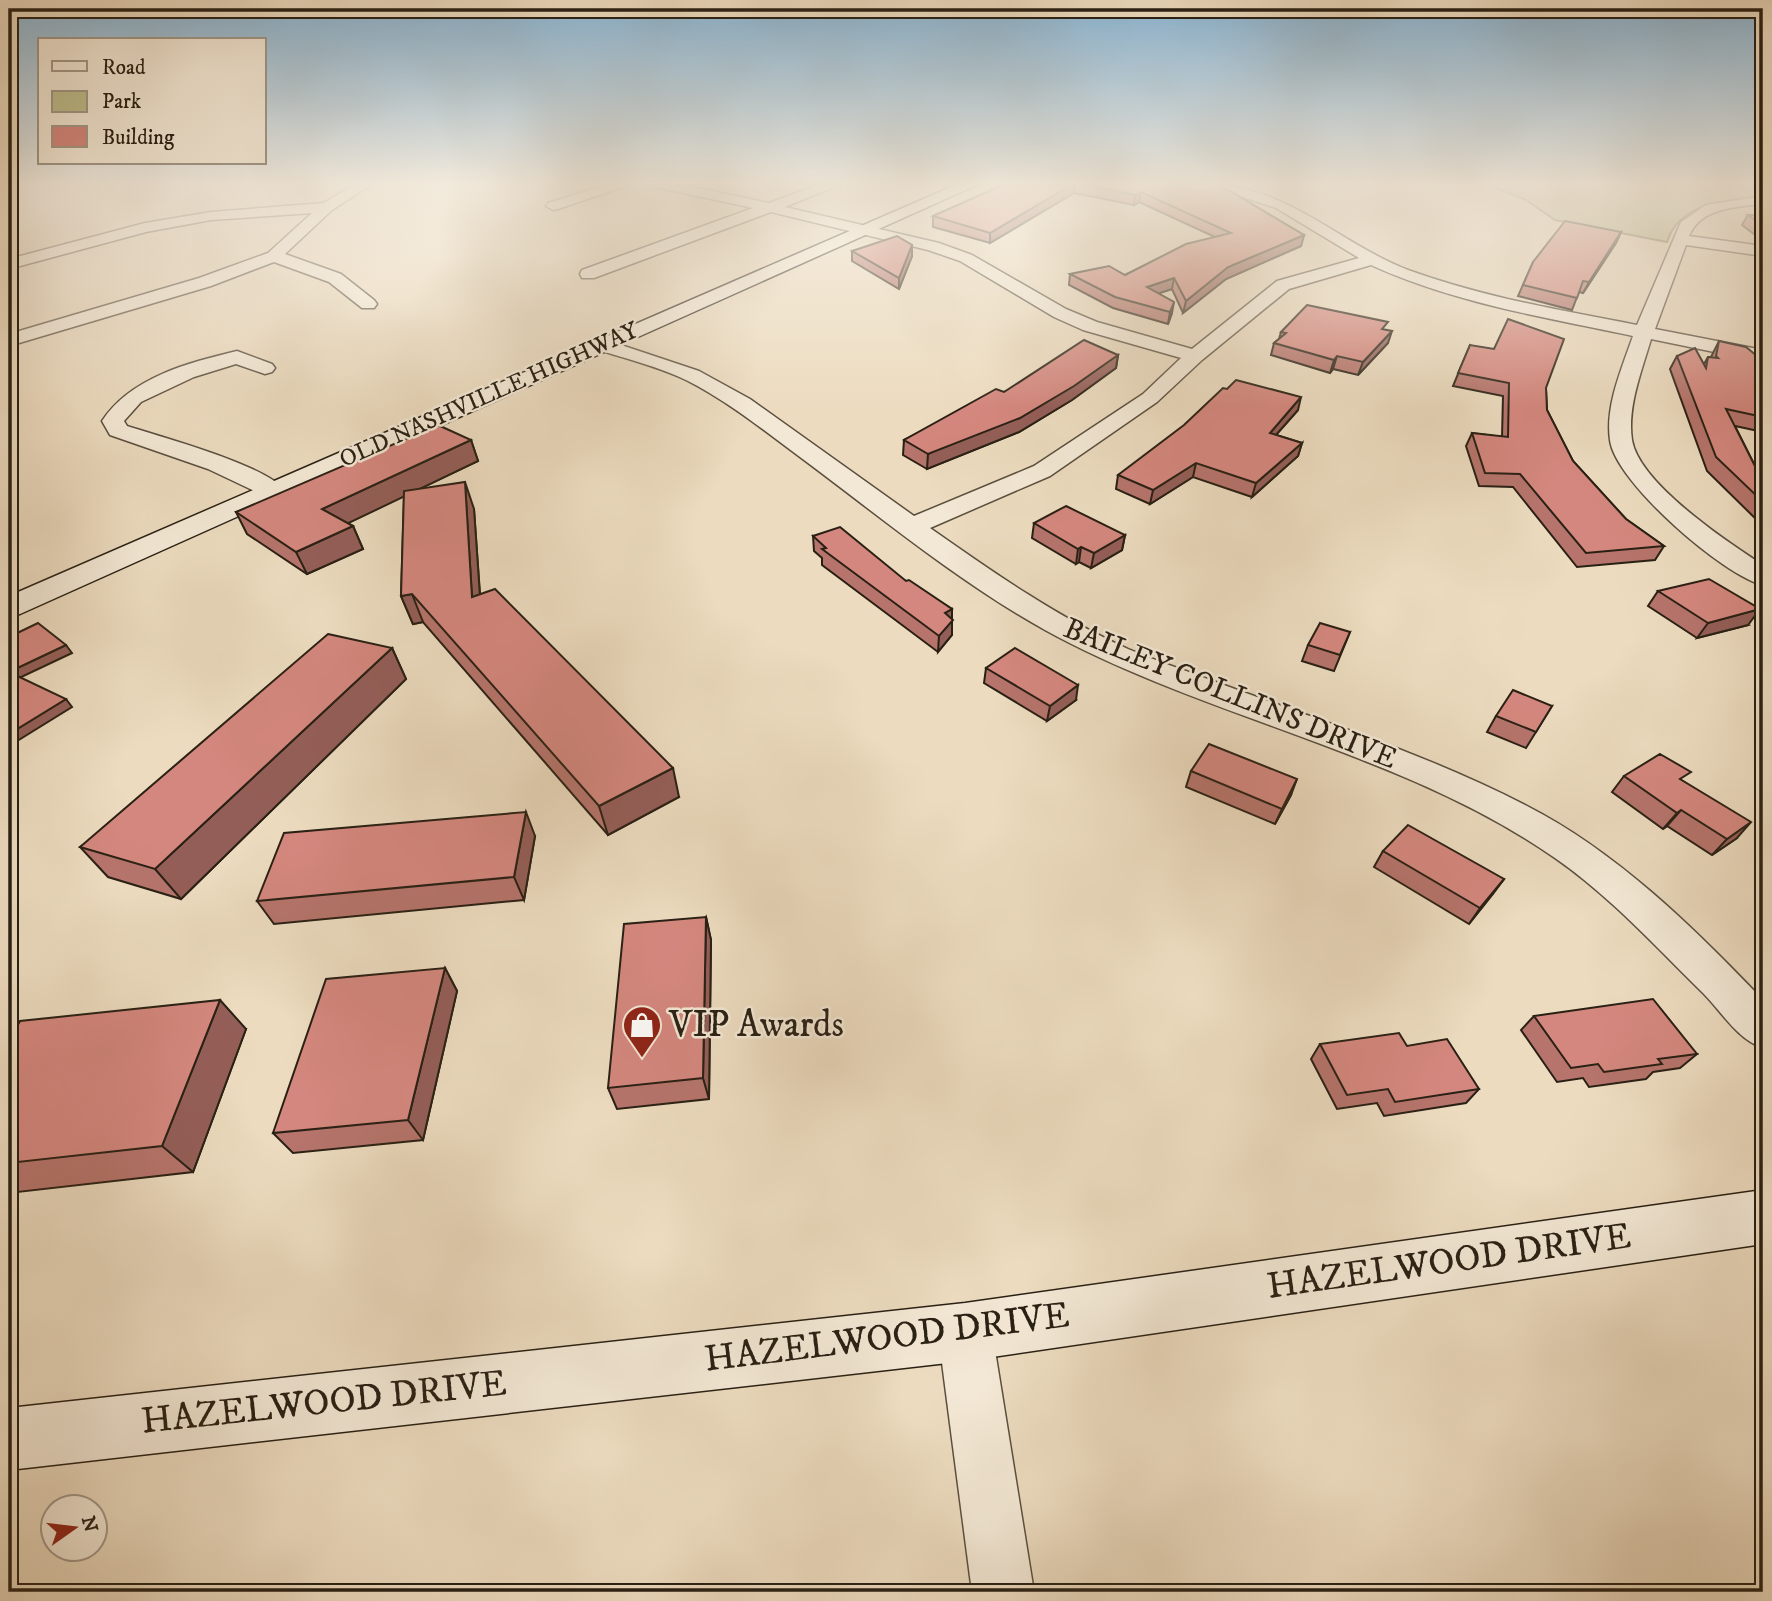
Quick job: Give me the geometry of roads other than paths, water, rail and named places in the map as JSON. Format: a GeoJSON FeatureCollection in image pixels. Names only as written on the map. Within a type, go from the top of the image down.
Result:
{"type":"FeatureCollection","features":[{"type":"Feature","properties":{"kind":"main road","name":"OLD NASHVILLE HIGHWAY"},"geometry":{"type":"LineString","coordinates":[[9,607],[798,259]]}},
{"type":"Feature","properties":{"kind":"main road","name":"HAZELWOOD DRIVE"},"geometry":{"type":"LineString","coordinates":[[9,1439],[965,1332],[1763,1217]]}},
{"type":"Feature","properties":{"kind":"street"},"geometry":{"type":"LineString","coordinates":[[9,264],[29,259]]}},
{"type":"Feature","properties":{"kind":"street"},"geometry":{"type":"LineString","coordinates":[[9,340],[205,282],[267,259]]}},
{"type":"Feature","properties":{"kind":"street"},"geometry":{"type":"LineString","coordinates":[[281,259],[334,278],[368,304]]}},
{"type":"Feature","properties":{"kind":"street"},"geometry":{"type":"LineString","coordinates":[[588,274],[631,259]]}},
{"type":"Feature","properties":{"kind":"street"},"geometry":{"type":"LineString","coordinates":[[967,259],[1060,313],[1090,326],[1195,356]]}},
{"type":"Feature","properties":{"kind":"street"},"geometry":{"type":"LineString","coordinates":[[1673,259],[1626,387],[1618,424],[1621,444],[1634,468],[1655,493],[1688,523],[1763,577]]}},
{"type":"Feature","properties":{"kind":"street"},"geometry":{"type":"LineString","coordinates":[[913,526],[1042,471],[1150,398],[1195,356],[1283,285],[1373,260],[1445,289],[1485,300],[1763,356]]}},
{"type":"Feature","properties":{"kind":"street"},"geometry":{"type":"LineString","coordinates":[[209,343],[265,368]]}},
{"type":"Feature","properties":{"kind":"street","name":"BAILEY COLLINS DRIVE"},"geometry":{"type":"LineString","coordinates":[[603,345],[692,375],[742,404],[1000,591],[1054,623],[1119,656],[1412,768],[1515,815],[1570,849],[1622,890],[1763,1029]]}},
{"type":"Feature","properties":{"kind":"street"},"geometry":{"type":"LineString","coordinates":[[237,357],[151,388],[117,411],[113,421],[118,430],[254,480],[272,491]]}},
{"type":"Feature","properties":{"kind":"street"},"geometry":{"type":"LineString","coordinates":[[965,1332],[1003,1592]]}},
{"type":"Feature","properties":{"kind":"place","name":"VIP Awards"},"geometry":{"type":"Point","coordinates":[642,1059]}}]}
